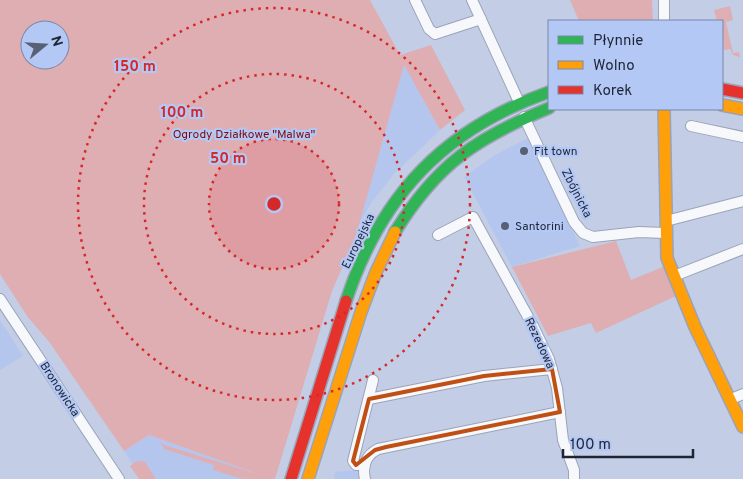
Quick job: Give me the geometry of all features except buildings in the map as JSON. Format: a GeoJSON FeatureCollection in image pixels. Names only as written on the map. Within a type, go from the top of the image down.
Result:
{"type":"FeatureCollection","features":[{"type":"Feature","properties":{"kind":"main road"},"geometry":{"type":"LineString","coordinates":[[723,89],[743,92]]}},
{"type":"Feature","properties":{"kind":"main road","name":"Europejska"},"geometry":{"type":"LineString","coordinates":[[291,479],[354,280],[379,225],[406,187],[435,156],[471,128],[519,102],[548,92]]}},
{"type":"Feature","properties":{"kind":"main road"},"geometry":{"type":"LineString","coordinates":[[723,105],[743,108]]}},
{"type":"Feature","properties":{"kind":"main road"},"geometry":{"type":"LineString","coordinates":[[308,479],[370,286],[384,250],[404,214],[428,184],[455,159],[480,140],[524,117],[548,108]]}},
{"type":"Feature","properties":{"kind":"main road"},"geometry":{"type":"LineString","coordinates":[[664,110],[665,233],[668,258],[679,274],[695,327],[743,427]]}},
{"type":"Feature","properties":{"kind":"street"},"geometry":{"type":"LineString","coordinates":[[415,0],[429,29],[434,34],[481,19]]}},
{"type":"Feature","properties":{"kind":"street"},"geometry":{"type":"LineString","coordinates":[[472,0],[519,102]]}},
{"type":"Feature","properties":{"kind":"street"},"geometry":{"type":"LineString","coordinates":[[664,0],[664,20]]}},
{"type":"Feature","properties":{"kind":"street","name":"Zbójnicka"},"geometry":{"type":"LineString","coordinates":[[524,117],[574,222],[583,233],[598,237],[639,232],[665,233]]}},
{"type":"Feature","properties":{"kind":"street"},"geometry":{"type":"LineString","coordinates":[[691,126],[743,137]]}},
{"type":"Feature","properties":{"kind":"street"},"geometry":{"type":"LineString","coordinates":[[666,221],[743,201]]}},
{"type":"Feature","properties":{"kind":"street","name":"Rezedowa"},"geometry":{"type":"LineString","coordinates":[[438,235],[473,217],[534,326],[552,369],[564,445],[574,470],[574,479]]}},
{"type":"Feature","properties":{"kind":"street"},"geometry":{"type":"LineString","coordinates":[[679,274],[743,249]]}},
{"type":"Feature","properties":{"kind":"street","name":"Bronowicka"},"geometry":{"type":"LineString","coordinates":[[0,300],[119,479]]}},
{"type":"Feature","properties":{"kind":"street"},"geometry":{"type":"LineString","coordinates":[[369,399],[484,376],[552,369]]}},
{"type":"Feature","properties":{"kind":"street"},"geometry":{"type":"LineString","coordinates":[[365,465],[356,465],[353,461],[373,380]]}},
{"type":"Feature","properties":{"kind":"street"},"geometry":{"type":"LineString","coordinates":[[731,399],[743,394]]}},
{"type":"Feature","properties":{"kind":"street"},"geometry":{"type":"LineString","coordinates":[[365,479],[365,465],[370,453],[378,449],[560,412]]}},
{"type":"Feature","properties":{"kind":"highlighted area"},"geometry":{"type":"Polygon","coordinates":[[[552,369],[560,412],[386,447],[375,450],[356,465],[353,461],[369,399],[484,376],[552,369]]]}},
{"type":"Feature","properties":{"kind":"shaded area"},"geometry":{"type":"Polygon","coordinates":[[[404,64],[440,130],[394,174],[371,203],[357,229],[404,64]]]}},
{"type":"Feature","properties":{"kind":"shaded area"},"geometry":{"type":"Polygon","coordinates":[[[530,137],[580,246],[512,267],[464,177],[493,156],[530,137]]]}},
{"type":"Feature","properties":{"kind":"shaded area"},"geometry":{"type":"Polygon","coordinates":[[[0,320],[23,356],[0,370],[0,320]]]}},
{"type":"Feature","properties":{"kind":"shaded area"},"geometry":{"type":"Polygon","coordinates":[[[149,435],[272,479],[142,479],[124,451],[149,435]]]}},
{"type":"Feature","properties":{"kind":"shaded area"},"geometry":{"type":"Polygon","coordinates":[[[357,470],[359,479],[334,479],[335,472],[357,470]]]}},
{"type":"Feature","properties":{"kind":"green space","name":"Ogrody Działkowe \"Malwa\""},"geometry":{"type":"Polygon","coordinates":[[[0,0],[370,0],[400,55],[431,45],[465,110],[440,130],[404,65],[355,239],[332,291],[275,479],[243,479],[213,470],[214,465],[164,449],[160,441],[164,445],[261,475],[149,435],[124,451],[50,343],[27,316],[0,274],[0,0]]]}},
{"type":"Feature","properties":{"kind":"green space"},"geometry":{"type":"Polygon","coordinates":[[[570,0],[652,0],[653,20],[579,20],[570,0]]]}},
{"type":"Feature","properties":{"kind":"green space"},"geometry":{"type":"Polygon","coordinates":[[[730,6],[733,20],[726,22],[733,53],[739,52],[740,57],[733,55],[730,49],[724,50],[723,20],[717,20],[714,10],[730,6]]]}},
{"type":"Feature","properties":{"kind":"green space"},"geometry":{"type":"Polygon","coordinates":[[[616,241],[631,280],[665,266],[676,296],[596,333],[591,323],[548,336],[512,267],[616,241]]]}},
{"type":"Feature","properties":{"kind":"green space"},"geometry":{"type":"Polygon","coordinates":[[[137,461],[145,462],[156,479],[139,479],[130,466],[137,461]]]}},
{"type":"Feature","properties":{"kind":"traffic: fast"},"geometry":{"type":"LineString","coordinates":[[346,301],[360,263],[378,229],[398,198],[421,171],[448,146],[478,125],[512,107],[548,92]]}},
{"type":"Feature","properties":{"kind":"traffic: fast"},"geometry":{"type":"LineString","coordinates":[[395,232],[427,188],[460,156],[500,130],[548,108]]}},
{"type":"Feature","properties":{"kind":"traffic: slow"},"geometry":{"type":"LineString","coordinates":[[723,105],[743,109]]}},
{"type":"Feature","properties":{"kind":"traffic: slow"},"geometry":{"type":"LineString","coordinates":[[664,110],[667,258],[695,327],[743,427]]}},
{"type":"Feature","properties":{"kind":"traffic: slow"},"geometry":{"type":"LineString","coordinates":[[308,479],[361,312],[376,272],[395,232]]}},
{"type":"Feature","properties":{"kind":"traffic: jam"},"geometry":{"type":"LineString","coordinates":[[723,89],[743,93]]}},
{"type":"Feature","properties":{"kind":"traffic: jam"},"geometry":{"type":"LineString","coordinates":[[291,479],[346,301]]}},
{"type":"Feature","properties":{"kind":"place","name":"Fit town"},"geometry":{"type":"Point","coordinates":[524,151]}},
{"type":"Feature","properties":{"kind":"place","name":"Santorini"},"geometry":{"type":"Point","coordinates":[505,226]}}]}
